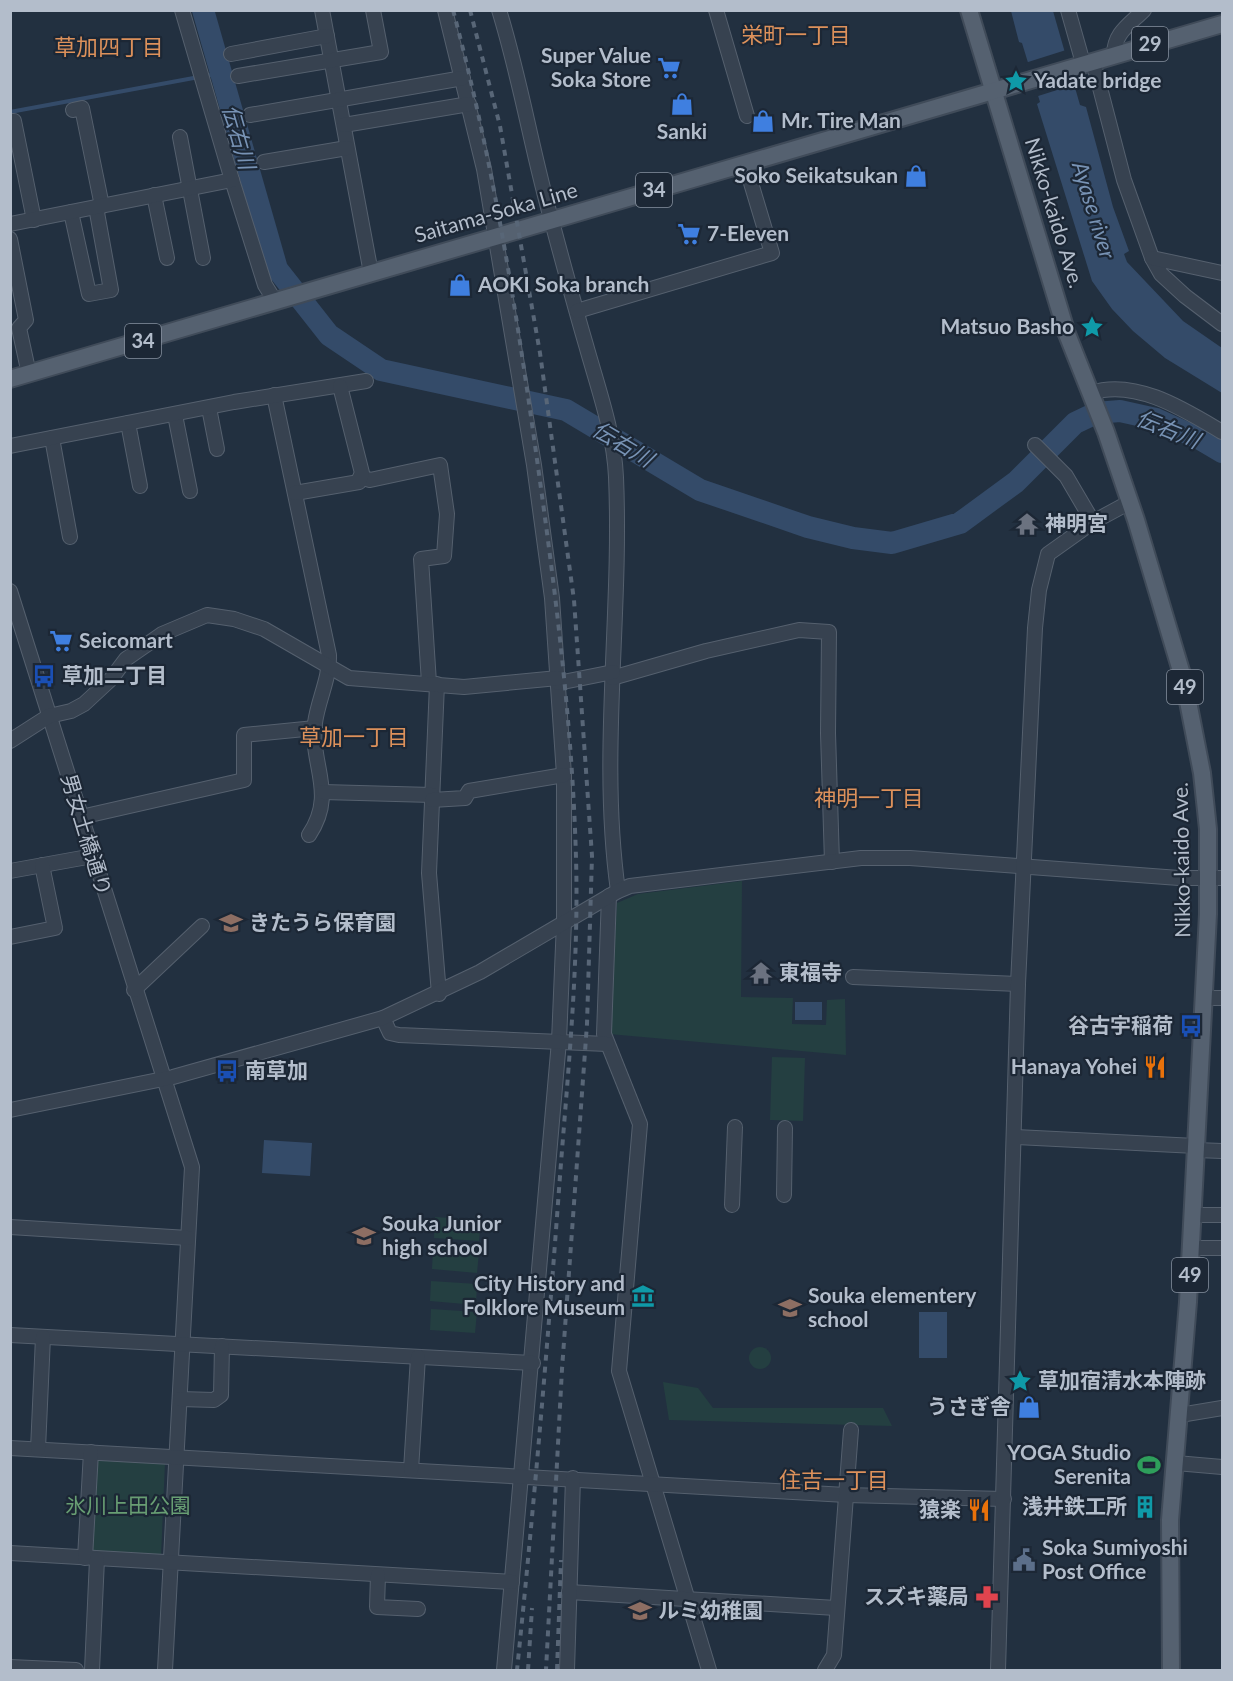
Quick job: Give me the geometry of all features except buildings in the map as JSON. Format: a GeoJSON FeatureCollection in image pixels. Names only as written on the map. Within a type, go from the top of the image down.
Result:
{"type":"FeatureCollection","features":[{"type":"Feature","properties":{"kind":"main road","name":"Nikko-kaido Ave."},"geometry":{"type":"LineString","coordinates":[[969,10],[1060,313],[1105,429],[1130,502],[1184,681],[1196,737],[1216,878],[1204,998],[1192,1248],[1170,1532],[1171,1671]]}},
{"type":"Feature","properties":{"kind":"main road","name":"29"},"geometry":{"type":"LineString","coordinates":[[994,90],[1222,24]]}},
{"type":"Feature","properties":{"kind":"main road","name":"Saitama-Soka Line"},"geometry":{"type":"LineString","coordinates":[[10,379],[994,90]]}},
{"type":"Feature","properties":{"kind":"street"},"geometry":{"type":"LineString","coordinates":[[182,10],[265,285],[275,301]]}},
{"type":"Feature","properties":{"kind":"street"},"geometry":{"type":"LineString","coordinates":[[322,10],[371,273]]}},
{"type":"Feature","properties":{"kind":"street"},"geometry":{"type":"LineString","coordinates":[[238,76],[381,52],[373,10]]}},
{"type":"Feature","properties":{"kind":"street"},"geometry":{"type":"LineString","coordinates":[[445,10],[469,104],[496,236],[544,536],[558,681],[564,775],[564,922],[559,1041],[524,1476],[504,1671]]}},
{"type":"Feature","properties":{"kind":"street"},"geometry":{"type":"LineString","coordinates":[[499,10],[526,107],[551,220],[606,415],[612,452],[616,511],[613,675],[614,893],[604,1034],[640,1125],[619,1371],[709,1671]]}},
{"type":"Feature","properties":{"kind":"street"},"geometry":{"type":"LineString","coordinates":[[716,10],[747,116]]}},
{"type":"Feature","properties":{"kind":"street"},"geometry":{"type":"LineString","coordinates":[[1068,10],[1127,189],[1154,261],[1161,274],[1185,296],[1222,324]]}},
{"type":"Feature","properties":{"kind":"street"},"geometry":{"type":"LineString","coordinates":[[1114,55],[1114,42],[1118,35],[1144,10]]}},
{"type":"Feature","properties":{"kind":"street"},"geometry":{"type":"LineString","coordinates":[[231,54],[327,36]]}},
{"type":"Feature","properties":{"kind":"street"},"geometry":{"type":"LineString","coordinates":[[250,115],[463,78]]}},
{"type":"Feature","properties":{"kind":"street"},"geometry":{"type":"LineString","coordinates":[[344,125],[469,104]]}},
{"type":"Feature","properties":{"kind":"street"},"geometry":{"type":"LineString","coordinates":[[71,212],[89,294],[111,290],[82,108],[73,110]]}},
{"type":"Feature","properties":{"kind":"street"},"geometry":{"type":"LineString","coordinates":[[10,121],[14,121],[34,219]]}},
{"type":"Feature","properties":{"kind":"street"},"geometry":{"type":"LineString","coordinates":[[180,137],[203,258]]}},
{"type":"Feature","properties":{"kind":"street"},"geometry":{"type":"LineString","coordinates":[[264,162],[347,148]]}},
{"type":"Feature","properties":{"kind":"street"},"geometry":{"type":"LineString","coordinates":[[577,311],[772,253],[745,163]]}},
{"type":"Feature","properties":{"kind":"street"},"geometry":{"type":"LineString","coordinates":[[10,224],[232,180]]}},
{"type":"Feature","properties":{"kind":"street"},"geometry":{"type":"LineString","coordinates":[[154,195],[167,258]]}},
{"type":"Feature","properties":{"kind":"street"},"geometry":{"type":"LineString","coordinates":[[10,239],[26,320],[19,328],[29,374]]}},
{"type":"Feature","properties":{"kind":"street"},"geometry":{"type":"LineString","coordinates":[[1154,261],[1222,273]]}},
{"type":"Feature","properties":{"kind":"street"},"geometry":{"type":"LineString","coordinates":[[10,446],[274,395],[366,381]]}},
{"type":"Feature","properties":{"kind":"street"},"geometry":{"type":"LineString","coordinates":[[295,493],[359,482],[362,473],[340,386]]}},
{"type":"Feature","properties":{"kind":"street"},"geometry":{"type":"LineString","coordinates":[[1092,397],[1106,388],[1164,400],[1222,432]]}},
{"type":"Feature","properties":{"kind":"street"},"geometry":{"type":"LineString","coordinates":[[274,395],[330,666],[315,728],[315,753],[323,792],[317,823],[309,835]]}},
{"type":"Feature","properties":{"kind":"street"},"geometry":{"type":"LineString","coordinates":[[209,408],[217,449]]}},
{"type":"Feature","properties":{"kind":"street"},"geometry":{"type":"LineString","coordinates":[[175,415],[190,491]]}},
{"type":"Feature","properties":{"kind":"street"},"geometry":{"type":"LineString","coordinates":[[128,423],[140,486]]}},
{"type":"Feature","properties":{"kind":"street"},"geometry":{"type":"LineString","coordinates":[[52,438],[70,537]]}},
{"type":"Feature","properties":{"kind":"street"},"geometry":{"type":"LineString","coordinates":[[1035,445],[1066,476],[1094,522]]}},
{"type":"Feature","properties":{"kind":"street"},"geometry":{"type":"LineString","coordinates":[[360,477],[370,480],[440,465],[447,514],[444,556],[421,559],[433,684],[429,873],[439,994]]}},
{"type":"Feature","properties":{"kind":"street"},"geometry":{"type":"LineString","coordinates":[[998,1671],[1018,984],[1034,639],[1043,568],[1048,554],[1094,522],[1130,502]]}},
{"type":"Feature","properties":{"kind":"street","name":"男女土橋通り"},"geometry":{"type":"LineString","coordinates":[[10,591],[192,1167],[165,1671]]}},
{"type":"Feature","properties":{"kind":"street"},"geometry":{"type":"LineString","coordinates":[[10,741],[49,716],[71,711],[84,704],[104,686],[126,659],[162,634],[207,615],[234,619],[264,629],[349,678],[464,687],[613,675],[799,630],[829,632],[828,733],[832,862]]}},
{"type":"Feature","properties":{"kind":"street"},"geometry":{"type":"LineString","coordinates":[[81,817],[244,780],[244,735],[315,728]]}},
{"type":"Feature","properties":{"kind":"street"},"geometry":{"type":"LineString","coordinates":[[323,792],[465,798],[469,790],[564,775]]}},
{"type":"Feature","properties":{"kind":"street"},"geometry":{"type":"LineString","coordinates":[[10,871],[93,856]]}},
{"type":"Feature","properties":{"kind":"street"},"geometry":{"type":"LineString","coordinates":[[10,1110],[163,1079],[321,1038],[383,1018],[439,994],[614,893],[648,883],[832,862],[910,858],[1216,878]]}},
{"type":"Feature","properties":{"kind":"street"},"geometry":{"type":"LineString","coordinates":[[10,937],[55,928],[42,865]]}},
{"type":"Feature","properties":{"kind":"street"},"geometry":{"type":"LineString","coordinates":[[135,990],[202,926]]}},
{"type":"Feature","properties":{"kind":"street"},"geometry":{"type":"LineString","coordinates":[[853,977],[1018,984]]}},
{"type":"Feature","properties":{"kind":"street"},"geometry":{"type":"LineString","coordinates":[[1204,998],[1222,998]]}},
{"type":"Feature","properties":{"kind":"street"},"geometry":{"type":"LineString","coordinates":[[383,1018],[390,1033],[399,1035],[607,1044]]}},
{"type":"Feature","properties":{"kind":"street"},"geometry":{"type":"LineString","coordinates":[[732,1205],[735,1127]]}},
{"type":"Feature","properties":{"kind":"street"},"geometry":{"type":"LineString","coordinates":[[784,1195],[785,1128]]}},
{"type":"Feature","properties":{"kind":"street"},"geometry":{"type":"LineString","coordinates":[[1014,1137],[1222,1151]]}},
{"type":"Feature","properties":{"kind":"street"},"geometry":{"type":"LineString","coordinates":[[1193,1215],[1222,1215]]}},
{"type":"Feature","properties":{"kind":"street"},"geometry":{"type":"LineString","coordinates":[[10,1227],[188,1238]]}},
{"type":"Feature","properties":{"kind":"street"},"geometry":{"type":"LineString","coordinates":[[1192,1248],[1222,1248]]}},
{"type":"Feature","properties":{"kind":"street"},"geometry":{"type":"LineString","coordinates":[[10,1335],[533,1363]]}},
{"type":"Feature","properties":{"kind":"street"},"geometry":{"type":"LineString","coordinates":[[38,1449],[43,1337]]}},
{"type":"Feature","properties":{"kind":"street"},"geometry":{"type":"LineString","coordinates":[[180,1399],[214,1400],[220,1395],[222,1346]]}},
{"type":"Feature","properties":{"kind":"street"},"geometry":{"type":"LineString","coordinates":[[411,1470],[418,1357]]}},
{"type":"Feature","properties":{"kind":"street"},"geometry":{"type":"LineString","coordinates":[[1180,1415],[1222,1408]]}},
{"type":"Feature","properties":{"kind":"street"},"geometry":{"type":"LineString","coordinates":[[825,1671],[834,1655],[851,1430]]}},
{"type":"Feature","properties":{"kind":"street"},"geometry":{"type":"LineString","coordinates":[[10,1448],[573,1478],[846,1496],[1004,1499]]}},
{"type":"Feature","properties":{"kind":"street"},"geometry":{"type":"LineString","coordinates":[[91,1452],[92,1671]]}},
{"type":"Feature","properties":{"kind":"street"},"geometry":{"type":"LineString","coordinates":[[1176,1463],[1222,1467]]}},
{"type":"Feature","properties":{"kind":"street"},"geometry":{"type":"LineString","coordinates":[[567,1671],[573,1478]]}},
{"type":"Feature","properties":{"kind":"street"},"geometry":{"type":"LineString","coordinates":[[10,1553],[512,1582]]}},
{"type":"Feature","properties":{"kind":"street"},"geometry":{"type":"LineString","coordinates":[[378,1575],[377,1607],[418,1610]]}},
{"type":"Feature","properties":{"kind":"street"},"geometry":{"type":"LineString","coordinates":[[569,1592],[836,1608]]}},
{"type":"Feature","properties":{"kind":"street"},"geometry":{"type":"LineString","coordinates":[[12,1668],[75,1671]]}},
{"type":"Feature","properties":{"kind":"green space"},"geometry":{"type":"Polygon","coordinates":[[[742,881],[741,997],[793,998],[792,1024],[826,1025],[827,1000],[845,999],[846,1055],[609,1034],[617,903],[638,894],[742,881]]]}},
{"type":"Feature","properties":{"kind":"green space"},"geometry":{"type":"Polygon","coordinates":[[[772,1057],[805,1058],[803,1121],[770,1120],[772,1057]]]}},
{"type":"Feature","properties":{"kind":"green space"},"geometry":{"type":"Polygon","coordinates":[[[435,1217],[481,1220],[479,1241],[434,1238],[435,1217]]]}},
{"type":"Feature","properties":{"kind":"green space"},"geometry":{"type":"Polygon","coordinates":[[[433,1249],[479,1252],[477,1273],[432,1269],[433,1249]]]}},
{"type":"Feature","properties":{"kind":"green space"},"geometry":{"type":"Polygon","coordinates":[[[431,1281],[477,1284],[476,1305],[430,1301],[431,1281]]]}},
{"type":"Feature","properties":{"kind":"green space"},"geometry":{"type":"Polygon","coordinates":[[[431,1309],[477,1312],[475,1333],[430,1330],[431,1309]]]}},
{"type":"Feature","properties":{"kind":"green space"},"geometry":{"type":"Polygon","coordinates":[[[760,1347],[768,1350],[771,1358],[768,1366],[760,1369],[752,1366],[749,1358],[752,1350],[760,1347]]]}},
{"type":"Feature","properties":{"kind":"green space"},"geometry":{"type":"Polygon","coordinates":[[[663,1382],[698,1388],[713,1408],[883,1408],[892,1426],[669,1420],[663,1382]]]}},
{"type":"Feature","properties":{"kind":"green space","name":"氷川上田公園"},"geometry":{"type":"Polygon","coordinates":[[[97,1458],[165,1462],[161,1557],[93,1553],[90,1550],[97,1458]]]}},
{"type":"Feature","properties":{"kind":"water","name":"Ayase river"},"geometry":{"type":"Polygon","coordinates":[[[1011,11],[1053,11],[1080,105],[1086,107],[1113,207],[1129,251],[1124,254],[1127,262],[1183,321],[1222,348],[1222,393],[1165,358],[1133,331],[1112,309],[1092,281],[1037,104],[1040,102],[1011,11]]]}},
{"type":"Feature","properties":{"kind":"water"},"geometry":{"type":"Polygon","coordinates":[[[795,1002],[822,1002],[822,1020],[795,1020],[795,1002]]]}},
{"type":"Feature","properties":{"kind":"water"},"geometry":{"type":"Polygon","coordinates":[[[264,1140],[312,1143],[310,1176],[262,1173],[264,1140]]]}},
{"type":"Feature","properties":{"kind":"water"},"geometry":{"type":"Polygon","coordinates":[[[919,1312],[947,1312],[947,1358],[919,1358],[919,1312]]]}},
{"type":"Feature","properties":{"kind":"pier"},"geometry":{"type":"Polygon","coordinates":[[[1066,50],[1076,84],[1035,97],[1025,63],[1066,50]]]}},
{"type":"Feature","properties":{"kind":"waterway","name":"伝右川"},"geometry":{"type":"LineString","coordinates":[[203,10],[277,269],[329,335],[381,370],[566,410],[700,490],[808,527],[853,538],[892,543],[960,523],[1016,482],[1075,423],[1096,413],[1120,411],[1156,419],[1222,452]]}},
{"type":"Feature","properties":{"kind":"waterway"},"geometry":{"type":"LineString","coordinates":[[206,76],[221,73]]}},
{"type":"Feature","properties":{"kind":"waterway"},"geometry":{"type":"LineString","coordinates":[[10,112],[199,77]]}},
{"type":"Feature","properties":{"kind":"railway"},"geometry":{"type":"LineString","coordinates":[[453,10],[478,114],[509,272],[548,537],[566,697],[574,804],[577,898],[569,1057],[540,1423],[517,1670]]}},
{"type":"Feature","properties":{"kind":"railway"},"geometry":{"type":"LineString","coordinates":[[470,10],[500,126],[540,353],[574,600],[592,856],[587,1024],[562,1369],[546,1670]]}},
{"type":"Feature","properties":{"kind":"railway"},"geometry":{"type":"LineString","coordinates":[[557,1670],[561,1560]]}},
{"type":"Feature","properties":{"kind":"railway"},"geometry":{"type":"LineString","coordinates":[[528,1670],[532,1608]]}},
{"type":"Feature","properties":{"kind":"place","name":"Super Value Soka Store"},"geometry":{"type":"Point","coordinates":[669,68]}},
{"type":"Feature","properties":{"kind":"place","name":"Yadate bridge"},"geometry":{"type":"Point","coordinates":[1016,81]}},
{"type":"Feature","properties":{"kind":"place","name":"Sanki"},"geometry":{"type":"Point","coordinates":[682,104]}},
{"type":"Feature","properties":{"kind":"place","name":"Mr. Tire Man"},"geometry":{"type":"Point","coordinates":[763,121]}},
{"type":"Feature","properties":{"kind":"place","name":"Soko Seikatsukan"},"geometry":{"type":"Point","coordinates":[916,176]}},
{"type":"Feature","properties":{"kind":"place","name":"7-Eleven"},"geometry":{"type":"Point","coordinates":[689,234]}},
{"type":"Feature","properties":{"kind":"place","name":"AOKI Soka branch"},"geometry":{"type":"Point","coordinates":[460,285]}},
{"type":"Feature","properties":{"kind":"place","name":"Matsuo Basho"},"geometry":{"type":"Point","coordinates":[1092,327]}},
{"type":"Feature","properties":{"kind":"place","name":"神明宮"},"geometry":{"type":"Point","coordinates":[1027,524]}},
{"type":"Feature","properties":{"kind":"place","name":"Seicomart"},"geometry":{"type":"Point","coordinates":[61,641]}},
{"type":"Feature","properties":{"kind":"place","name":"草加二丁目"},"geometry":{"type":"Point","coordinates":[44,676]}},
{"type":"Feature","properties":{"kind":"place","name":"きたうら保育園"},"geometry":{"type":"Point","coordinates":[231,923]}},
{"type":"Feature","properties":{"kind":"place","name":"東福寺"},"geometry":{"type":"Point","coordinates":[761,973]}},
{"type":"Feature","properties":{"kind":"place","name":"谷古宇稲荷"},"geometry":{"type":"Point","coordinates":[1191,1026]}},
{"type":"Feature","properties":{"kind":"place","name":"Hanaya Yohei"},"geometry":{"type":"Point","coordinates":[1155,1067]}},
{"type":"Feature","properties":{"kind":"place","name":"南草加"},"geometry":{"type":"Point","coordinates":[227,1071]}},
{"type":"Feature","properties":{"kind":"place","name":"Souka Junior high school"},"geometry":{"type":"Point","coordinates":[364,1236]}},
{"type":"Feature","properties":{"kind":"place","name":"City History and Folklore Museum"},"geometry":{"type":"Point","coordinates":[643,1296]}},
{"type":"Feature","properties":{"kind":"place","name":"Souka elementery school"},"geometry":{"type":"Point","coordinates":[790,1308]}},
{"type":"Feature","properties":{"kind":"place","name":"草加宿清水本陣跡"},"geometry":{"type":"Point","coordinates":[1020,1381]}},
{"type":"Feature","properties":{"kind":"place","name":"うさぎ舎"},"geometry":{"type":"Point","coordinates":[1029,1407]}},
{"type":"Feature","properties":{"kind":"place","name":"YOGA Studio Serenita"},"geometry":{"type":"Point","coordinates":[1149,1465]}},
{"type":"Feature","properties":{"kind":"place","name":"浅井鉄工所"},"geometry":{"type":"Point","coordinates":[1145,1507]}},
{"type":"Feature","properties":{"kind":"place","name":"猿楽"},"geometry":{"type":"Point","coordinates":[979,1510]}},
{"type":"Feature","properties":{"kind":"place","name":"Soka Sumiyoshi Post Office"},"geometry":{"type":"Point","coordinates":[1024,1560]}},
{"type":"Feature","properties":{"kind":"place","name":"スズキ薬局"},"geometry":{"type":"Point","coordinates":[987,1597]}},
{"type":"Feature","properties":{"kind":"place","name":"ルミ幼稚園"},"geometry":{"type":"Point","coordinates":[640,1611]}},
{"type":"Feature","properties":{"kind":"district","name":"栄町一丁目"},"geometry":{"type":"Point","coordinates":[796,35]}},
{"type":"Feature","properties":{"kind":"district","name":"草加四丁目"},"geometry":{"type":"Point","coordinates":[109,47]}},
{"type":"Feature","properties":{"kind":"district","name":"草加一丁目"},"geometry":{"type":"Point","coordinates":[354,737]}},
{"type":"Feature","properties":{"kind":"district","name":"神明一丁目"},"geometry":{"type":"Point","coordinates":[869,798]}},
{"type":"Feature","properties":{"kind":"district","name":"住吉一丁目"},"geometry":{"type":"Point","coordinates":[834,1480]}}]}
